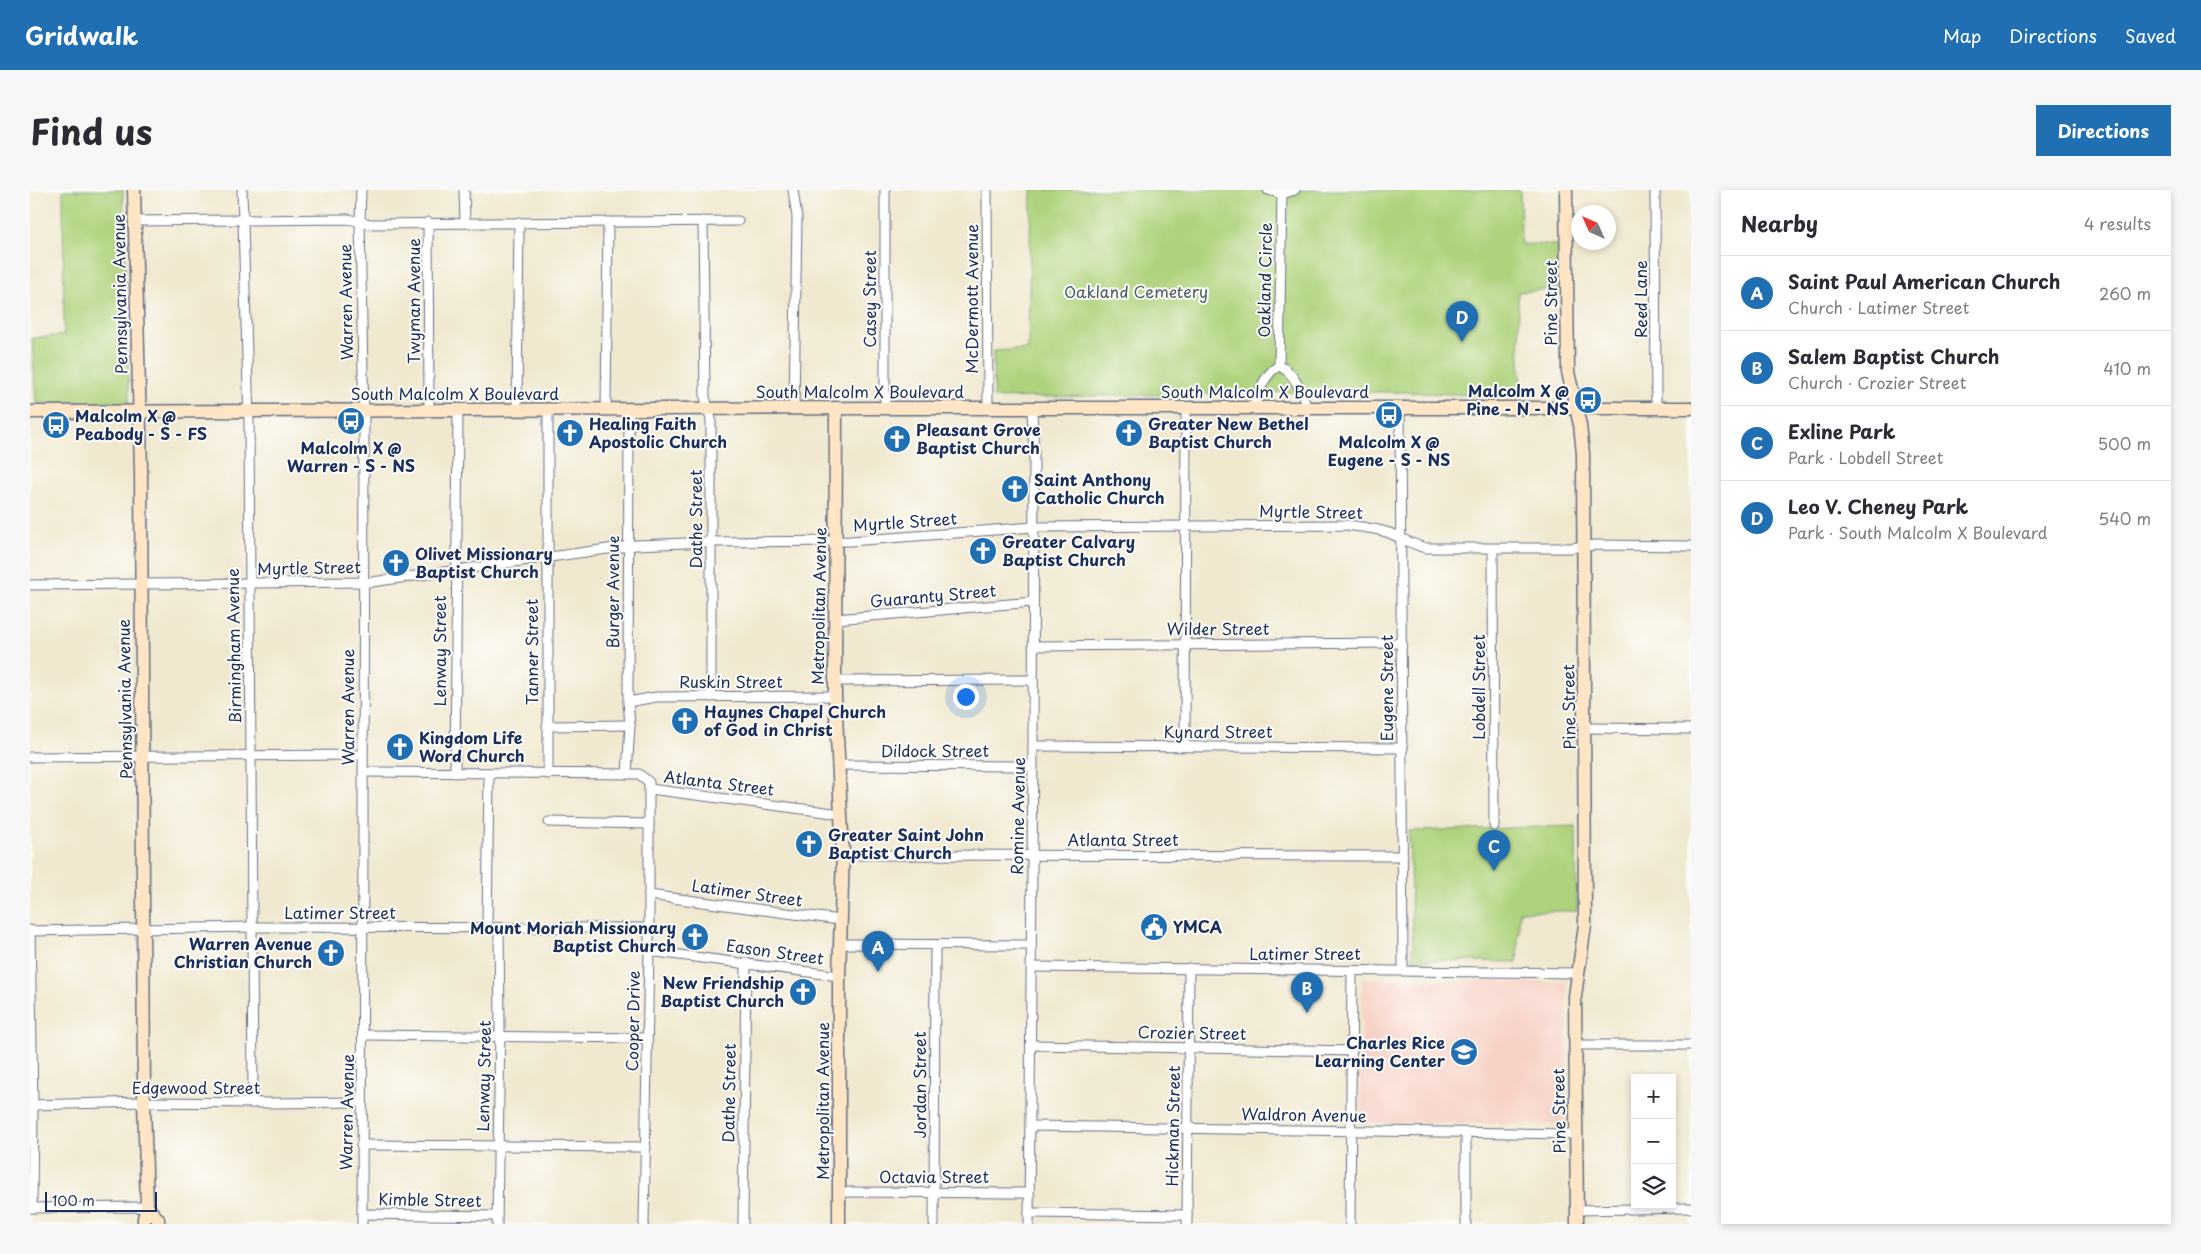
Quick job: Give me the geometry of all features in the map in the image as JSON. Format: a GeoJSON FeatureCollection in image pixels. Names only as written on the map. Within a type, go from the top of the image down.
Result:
{"type":"FeatureCollection","features":[{"type":"Feature","properties":{"kind":"street","name":"Pennsylvania Avenue"},"geometry":{"type":"LineString","coordinates":[[134,190],[144,929],[144,1102],[147,1207],[144,1224]]}},
{"type":"Feature","properties":{"kind":"street","name":"Birmingham Avenue"},"geometry":{"type":"LineString","coordinates":[[242,190],[249,412],[253,1102]]}},
{"type":"Feature","properties":{"kind":"street","name":"Warren Avenue"},"geometry":{"type":"LineString","coordinates":[[361,190],[364,582],[362,1224]]}},
{"type":"Feature","properties":{"kind":"street"},"geometry":{"type":"LineString","coordinates":[[464,190],[465,222]]}},
{"type":"Feature","properties":{"kind":"street"},"geometry":{"type":"LineString","coordinates":[[793,190],[797,217],[794,408]]}},
{"type":"Feature","properties":{"kind":"street","name":"Casey Street"},"geometry":{"type":"LineString","coordinates":[[885,190],[885,408]]}},
{"type":"Feature","properties":{"kind":"street","name":"McDermott Avenue"},"geometry":{"type":"LineString","coordinates":[[987,190],[988,408]]}},
{"type":"Feature","properties":{"kind":"street"},"geometry":{"type":"LineString","coordinates":[[1268,190],[1282,194],[1295,190]]}},
{"type":"Feature","properties":{"kind":"street","name":"Pine Street"},"geometry":{"type":"LineString","coordinates":[[1566,190],[1568,372],[1580,425],[1583,454],[1586,728],[1585,925],[1575,996],[1577,1224]]}},
{"type":"Feature","properties":{"kind":"street","name":"Reed Lane"},"geometry":{"type":"LineString","coordinates":[[1656,190],[1656,409]]}},
{"type":"Feature","properties":{"kind":"street","name":"Oakland Circle"},"geometry":{"type":"LineString","coordinates":[[1279,366],[1282,194]]}},
{"type":"Feature","properties":{"kind":"street"},"geometry":{"type":"LineString","coordinates":[[135,221],[348,219],[370,224],[428,222],[738,221]]}},
{"type":"Feature","properties":{"kind":"street","name":"Dathe Street"},"geometry":{"type":"LineString","coordinates":[[703,221],[705,397],[711,419],[711,697]]}},
{"type":"Feature","properties":{"kind":"street","name":"Twyman Avenue"},"geometry":{"type":"LineString","coordinates":[[428,222],[429,410]]}},
{"type":"Feature","properties":{"kind":"street"},"geometry":{"type":"LineString","coordinates":[[517,409],[519,222]]}},
{"type":"Feature","properties":{"kind":"street"},"geometry":{"type":"LineString","coordinates":[[606,409],[608,222]]}},
{"type":"Feature","properties":{"kind":"street"},"geometry":{"type":"LineString","coordinates":[[1253,408],[1270,371],[1279,366],[1287,370],[1293,379],[1301,392],[1307,408]]}},
{"type":"Feature","properties":{"kind":"street","name":"Eugene Street"},"geometry":{"type":"LineString","coordinates":[[1400,407],[1403,969]]}},
{"type":"Feature","properties":{"kind":"street","name":"South Malcolm X Boulevard"},"geometry":{"type":"LineString","coordinates":[[30,412],[794,408],[1691,408]]}},
{"type":"Feature","properties":{"kind":"street","name":"Metropolitan Avenue"},"geometry":{"type":"LineString","coordinates":[[836,408],[835,696],[843,855],[839,976],[839,1224]]}},
{"type":"Feature","properties":{"kind":"street","name":"Romine Avenue"},"geometry":{"type":"LineString","coordinates":[[1029,1224],[1034,746],[1032,408]]}},
{"type":"Feature","properties":{"kind":"street"},"geometry":{"type":"LineString","coordinates":[[1185,746],[1186,408]]}},
{"type":"Feature","properties":{"kind":"street","name":"Tanner Street"},"geometry":{"type":"LineString","coordinates":[[548,409],[548,774]]}},
{"type":"Feature","properties":{"kind":"street","name":"Burger Avenue"},"geometry":{"type":"LineString","coordinates":[[627,774],[630,725],[628,702],[629,409]]}},
{"type":"Feature","properties":{"kind":"street","name":"Lenway Street"},"geometry":{"type":"LineString","coordinates":[[454,773],[458,410]]}},
{"type":"Feature","properties":{"kind":"street","name":"Myrtle Street"},"geometry":{"type":"LineString","coordinates":[[30,585],[364,582],[456,571],[628,546],[710,542],[836,542],[1034,527],[1346,525],[1370,528],[1392,534],[1402,540],[1426,548],[1493,549],[1595,545],[1691,546]]}},
{"type":"Feature","properties":{"kind":"street","name":"Lobdell Street"},"geometry":{"type":"LineString","coordinates":[[1493,549],[1494,826]]}},
{"type":"Feature","properties":{"kind":"street","name":"Guaranty Street"},"geometry":{"type":"LineString","coordinates":[[836,619],[1033,602]]}},
{"type":"Feature","properties":{"kind":"street","name":"Wilder Street"},"geometry":{"type":"LineString","coordinates":[[1034,646],[1402,643]]}},
{"type":"Feature","properties":{"kind":"street"},"geometry":{"type":"LineString","coordinates":[[835,681],[1033,680]]}},
{"type":"Feature","properties":{"kind":"street","name":"Ruskin Street"},"geometry":{"type":"LineString","coordinates":[[628,702],[656,697],[835,696]]}},
{"type":"Feature","properties":{"kind":"street"},"geometry":{"type":"LineString","coordinates":[[547,726],[630,725]]}},
{"type":"Feature","properties":{"kind":"street"},"geometry":{"type":"LineString","coordinates":[[1586,728],[1691,729]]}},
{"type":"Feature","properties":{"kind":"street","name":"Kynard Street"},"geometry":{"type":"LineString","coordinates":[[1034,746],[1403,748]]}},
{"type":"Feature","properties":{"kind":"street"},"geometry":{"type":"LineString","coordinates":[[30,757],[362,755]]}},
{"type":"Feature","properties":{"kind":"street","name":"Dildock Street"},"geometry":{"type":"LineString","coordinates":[[838,765],[1033,766]]}},
{"type":"Feature","properties":{"kind":"street","name":"Atlanta Street"},"geometry":{"type":"LineString","coordinates":[[362,772],[639,774],[649,782],[650,789],[841,814]]}},
{"type":"Feature","properties":{"kind":"street"},"geometry":{"type":"LineString","coordinates":[[488,773],[488,928]]}},
{"type":"Feature","properties":{"kind":"street","name":"Cooper Drive"},"geometry":{"type":"LineString","coordinates":[[644,1224],[649,951],[648,824],[650,789]]}},
{"type":"Feature","properties":{"kind":"street"},"geometry":{"type":"LineString","coordinates":[[549,822],[648,824]]}},
{"type":"Feature","properties":{"kind":"street","name":"Atlanta Street"},"geometry":{"type":"LineString","coordinates":[[843,855],[1403,856]]}},
{"type":"Feature","properties":{"kind":"street","name":"Latimer Street"},"geometry":{"type":"LineString","coordinates":[[649,895],[840,920]]}},
{"type":"Feature","properties":{"kind":"street","name":"Latimer Street"},"geometry":{"type":"LineString","coordinates":[[30,930],[253,927],[364,929],[649,928]]}},
{"type":"Feature","properties":{"kind":"street","name":"Lenway Street"},"geometry":{"type":"LineString","coordinates":[[497,1220],[500,1036],[499,928]]}},
{"type":"Feature","properties":{"kind":"street"},"geometry":{"type":"LineString","coordinates":[[30,930],[31,1208],[147,1207],[158,1220],[158,1224]]}},
{"type":"Feature","properties":{"kind":"street"},"geometry":{"type":"LineString","coordinates":[[840,944],[1032,946]]}},
{"type":"Feature","properties":{"kind":"street","name":"Jordan Street"},"geometry":{"type":"LineString","coordinates":[[934,1224],[935,945]]}},
{"type":"Feature","properties":{"kind":"street","name":"Eason Street"},"geometry":{"type":"LineString","coordinates":[[649,951],[839,976]]}},
{"type":"Feature","properties":{"kind":"street","name":"Dathe Street"},"geometry":{"type":"LineString","coordinates":[[743,1224],[746,963]]}},
{"type":"Feature","properties":{"kind":"street","name":"Latimer Street"},"geometry":{"type":"LineString","coordinates":[[1032,967],[1578,972]]}},
{"type":"Feature","properties":{"kind":"street","name":"Hickman Street"},"geometry":{"type":"LineString","coordinates":[[1187,1219],[1189,968]]}},
{"type":"Feature","properties":{"kind":"street"},"geometry":{"type":"LineString","coordinates":[[1350,1224],[1352,970]]}},
{"type":"Feature","properties":{"kind":"street"},"geometry":{"type":"LineString","coordinates":[[363,1035],[647,1038]]}},
{"type":"Feature","properties":{"kind":"street","name":"Crozier Street"},"geometry":{"type":"LineString","coordinates":[[1032,1045],[1352,1051]]}},
{"type":"Feature","properties":{"kind":"street"},"geometry":{"type":"LineString","coordinates":[[1575,1045],[1691,1045]]}},
{"type":"Feature","properties":{"kind":"street","name":"Edgewood Street"},"geometry":{"type":"LineString","coordinates":[[32,1105],[144,1102],[362,1102]]}},
{"type":"Feature","properties":{"kind":"street","name":"Waldron Avenue"},"geometry":{"type":"LineString","coordinates":[[1031,1126],[1576,1134]]}},
{"type":"Feature","properties":{"kind":"street"},"geometry":{"type":"LineString","coordinates":[[1466,1133],[1466,1224]]}},
{"type":"Feature","properties":{"kind":"street"},"geometry":{"type":"LineString","coordinates":[[361,1145],[646,1147]]}},
{"type":"Feature","properties":{"kind":"street","name":"Octavia Street"},"geometry":{"type":"LineString","coordinates":[[839,1192],[1029,1193]]}},
{"type":"Feature","properties":{"kind":"street"},"geometry":{"type":"LineString","coordinates":[[1576,1210],[1691,1208]]}},
{"type":"Feature","properties":{"kind":"street"},"geometry":{"type":"LineString","coordinates":[[1029,1213],[1187,1219]]}},
{"type":"Feature","properties":{"kind":"street","name":"Kimble Street"},"geometry":{"type":"LineString","coordinates":[[362,1214],[497,1220]]}},
{"type":"Feature","properties":{"kind":"shaded area","name":"Charles Rice Learning Center"},"geometry":{"type":"Polygon","coordinates":[[[1362,979],[1567,982],[1566,1125],[1360,1122],[1362,979]]]}},
{"type":"Feature","properties":{"kind":"green space"},"geometry":{"type":"Polygon","coordinates":[[[63,190],[123,190],[129,402],[36,403],[32,338],[64,335],[63,190]]]}},
{"type":"Feature","properties":{"kind":"green space","name":"Oakland Cemetery"},"geometry":{"type":"Polygon","coordinates":[[[1031,190],[1520,190],[1521,244],[1557,245],[1557,289],[1518,292],[1521,397],[1405,392],[1301,392],[994,398],[993,351],[1028,349],[1031,190]]]}},
{"type":"Feature","properties":{"kind":"green space"},"geometry":{"type":"Polygon","coordinates":[[[1576,826],[1577,911],[1520,911],[1517,962],[1413,960],[1409,831],[1576,826]]]}},
{"type":"Feature","properties":{"kind":"place","name":"Leo V. Cheney Park"},"geometry":{"type":"Point","coordinates":[1462,342]}},
{"type":"Feature","properties":{"kind":"place","name":"Malcolm X @ Pine - N - NS"},"geometry":{"type":"Point","coordinates":[1588,400]}},
{"type":"Feature","properties":{"kind":"place","name":"Malcolm X @ Eugene - S - NS"},"geometry":{"type":"Point","coordinates":[1389,415]}},
{"type":"Feature","properties":{"kind":"place","name":"Malcolm X @ Warren - S - NS"},"geometry":{"type":"Point","coordinates":[351,421]}},
{"type":"Feature","properties":{"kind":"place","name":"Malcolm X @ Peabody - S - FS"},"geometry":{"type":"Point","coordinates":[56,425]}},
{"type":"Feature","properties":{"kind":"place","name":"Healing Faith Apostolic Church"},"geometry":{"type":"Point","coordinates":[570,433]}},
{"type":"Feature","properties":{"kind":"place","name":"Greater New Bethel Baptist Church"},"geometry":{"type":"Point","coordinates":[1129,433]}},
{"type":"Feature","properties":{"kind":"place","name":"Pleasant Grove Baptist Church"},"geometry":{"type":"Point","coordinates":[897,439]}},
{"type":"Feature","properties":{"kind":"place","name":"Saint Anthony Catholic Church"},"geometry":{"type":"Point","coordinates":[1015,489]}},
{"type":"Feature","properties":{"kind":"place","name":"Greater Calvary Baptist Church"},"geometry":{"type":"Point","coordinates":[983,551]}},
{"type":"Feature","properties":{"kind":"place","name":"Olivet Missionary Baptist Church"},"geometry":{"type":"Point","coordinates":[396,563]}},
{"type":"Feature","properties":{"kind":"place","name":"Haynes Chapel Church of God in Christ"},"geometry":{"type":"Point","coordinates":[685,721]}},
{"type":"Feature","properties":{"kind":"place","name":"Kingdom Life Word Church"},"geometry":{"type":"Point","coordinates":[400,747]}},
{"type":"Feature","properties":{"kind":"place","name":"Greater Saint John Baptist Church"},"geometry":{"type":"Point","coordinates":[809,844]}},
{"type":"Feature","properties":{"kind":"place","name":"Exline Park"},"geometry":{"type":"Point","coordinates":[1494,871]}},
{"type":"Feature","properties":{"kind":"place","name":"YMCA"},"geometry":{"type":"Point","coordinates":[1154,927]}},
{"type":"Feature","properties":{"kind":"place","name":"Mount Moriah Missionary Baptist Church"},"geometry":{"type":"Point","coordinates":[695,937]}},
{"type":"Feature","properties":{"kind":"place","name":"Warren Avenue Christian Church"},"geometry":{"type":"Point","coordinates":[331,953]}},
{"type":"Feature","properties":{"kind":"place","name":"Saint Paul American Church"},"geometry":{"type":"Point","coordinates":[878,972]}},
{"type":"Feature","properties":{"kind":"place","name":"New Friendship Baptist Church"},"geometry":{"type":"Point","coordinates":[803,992]}},
{"type":"Feature","properties":{"kind":"place","name":"Salem Baptist Church"},"geometry":{"type":"Point","coordinates":[1307,1013]}},
{"type":"Feature","properties":{"kind":"place","name":"Charles Rice Learning Center"},"geometry":{"type":"Point","coordinates":[1464,1052]}}]}
